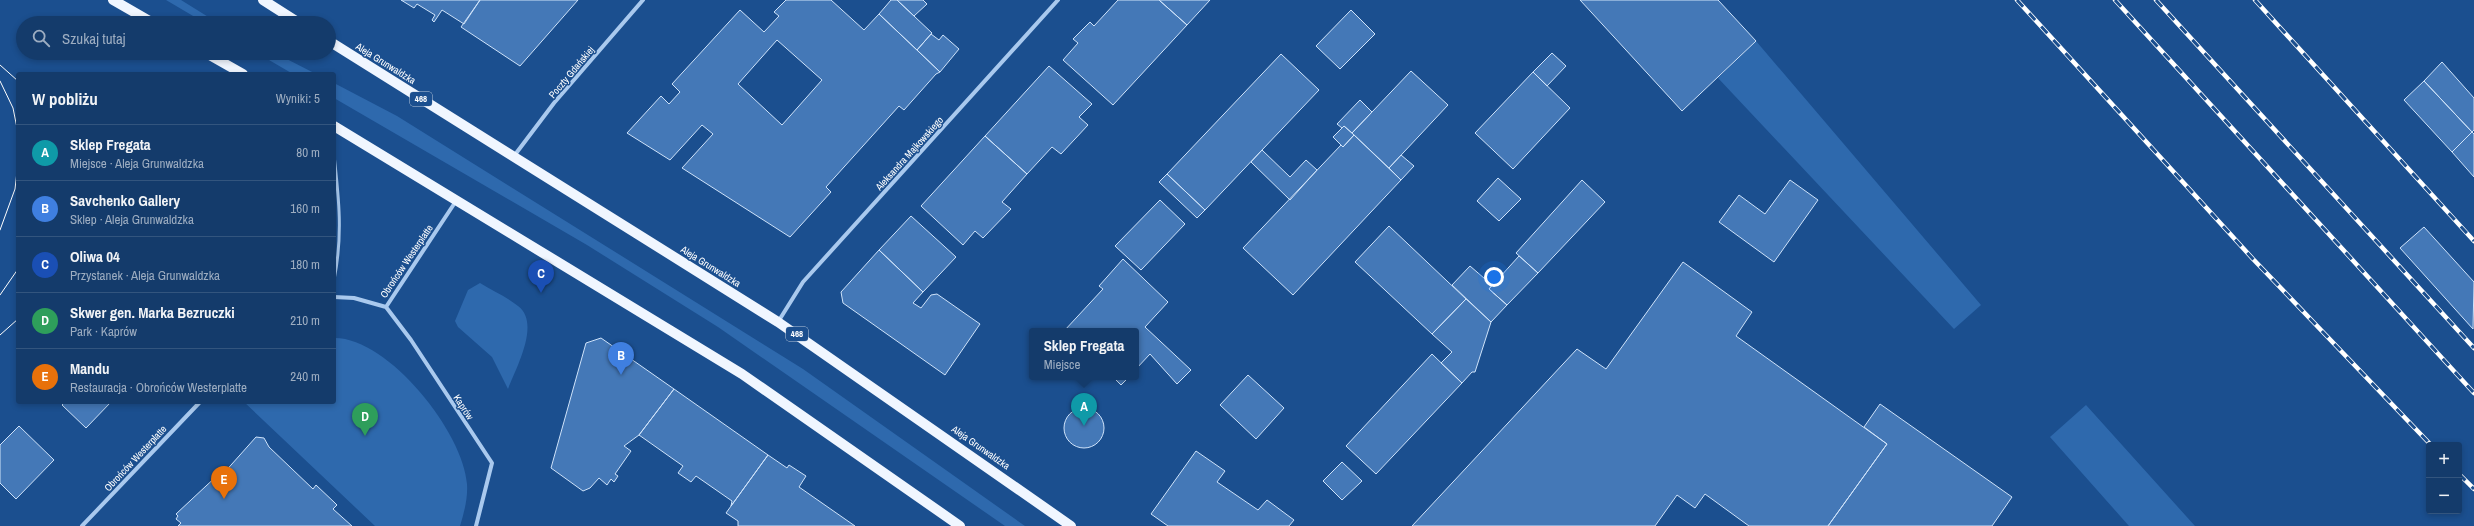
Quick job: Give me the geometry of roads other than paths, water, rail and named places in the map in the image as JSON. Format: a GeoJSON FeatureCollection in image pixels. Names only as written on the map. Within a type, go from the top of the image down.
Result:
{"type":"FeatureCollection","features":[{"type":"Feature","properties":{"kind":"main road"},"geometry":{"type":"LineString","coordinates":[[113,0],[141,16]]}},
{"type":"Feature","properties":{"kind":"main road"},"geometry":{"type":"LineString","coordinates":[[263,0],[289,16]]}},
{"type":"Feature","properties":{"kind":"main road","name":"Aleja Grunwaldzka"},"geometry":{"type":"LineString","coordinates":[[336,45],[778,322],[1071,526]]}},
{"type":"Feature","properties":{"kind":"main road"},"geometry":{"type":"LineString","coordinates":[[218,60],[239,72]]}},
{"type":"Feature","properties":{"kind":"main road"},"geometry":{"type":"LineString","coordinates":[[336,127],[742,374],[960,526]]}},
{"type":"Feature","properties":{"kind":"street","name":"Poczty Gdańskiej"},"geometry":{"type":"LineString","coordinates":[[514,157],[554,103],[643,0]]}},
{"type":"Feature","properties":{"kind":"street","name":"Aleksandra Majkowskiego"},"geometry":{"type":"LineString","coordinates":[[778,322],[803,282],[1058,0]]}},
{"type":"Feature","properties":{"kind":"street","name":"Obrońców Westerplatte"},"geometry":{"type":"LineString","coordinates":[[336,298],[354,298],[386,307],[456,200]]}},
{"type":"Feature","properties":{"kind":"street","name":"Kaprów"},"geometry":{"type":"LineString","coordinates":[[386,307],[411,340],[492,463],[476,526]]}},
{"type":"Feature","properties":{"kind":"street","name":"Obrońców Westerplatte"},"geometry":{"type":"LineString","coordinates":[[82,526],[198,404]]}},
{"type":"Feature","properties":{"kind":"lane"},"geometry":{"type":"LineString","coordinates":[[336,174],[340,213],[340,250],[336,270]]}},
{"type":"Feature","properties":{"kind":"tram line"},"geometry":{"type":"LineString","coordinates":[[0,65],[16,79]]}},
{"type":"Feature","properties":{"kind":"tram line"},"geometry":{"type":"LineString","coordinates":[[0,81],[13,108],[16,123]]}},
{"type":"Feature","properties":{"kind":"tram line"},"geometry":{"type":"LineString","coordinates":[[0,230],[15,189],[16,180]]}},
{"type":"Feature","properties":{"kind":"tram line"},"geometry":{"type":"LineString","coordinates":[[0,295],[16,272]]}},
{"type":"Feature","properties":{"kind":"tram line"},"geometry":{"type":"LineString","coordinates":[[0,335],[16,321]]}},
{"type":"Feature","properties":{"kind":"railway"},"geometry":{"type":"LineString","coordinates":[[2017,0],[2253,259],[2428,442]]}},
{"type":"Feature","properties":{"kind":"railway"},"geometry":{"type":"LineString","coordinates":[[2115,0],[2474,393]]}},
{"type":"Feature","properties":{"kind":"railway"},"geometry":{"type":"LineString","coordinates":[[2156,0],[2474,348]]}},
{"type":"Feature","properties":{"kind":"railway"},"geometry":{"type":"LineString","coordinates":[[2255,0],[2474,241]]}},
{"type":"Feature","properties":{"kind":"railway"},"geometry":{"type":"LineString","coordinates":[[2462,477],[2474,489]]}},
{"type":"Feature","properties":{"kind":"place","name":"Oliwa 04"},"geometry":{"type":"Point","coordinates":[541,293]}},
{"type":"Feature","properties":{"kind":"place","name":"Savchenko Gallery"},"geometry":{"type":"Point","coordinates":[621,375]}},
{"type":"Feature","properties":{"kind":"place","name":"Sklep Fregata"},"geometry":{"type":"Point","coordinates":[1084,426]}},
{"type":"Feature","properties":{"kind":"place","name":"Skwer gen. Marka Bezruczki"},"geometry":{"type":"Point","coordinates":[365,436]}},
{"type":"Feature","properties":{"kind":"place","name":"Mandu"},"geometry":{"type":"Point","coordinates":[224,499]}}]}
